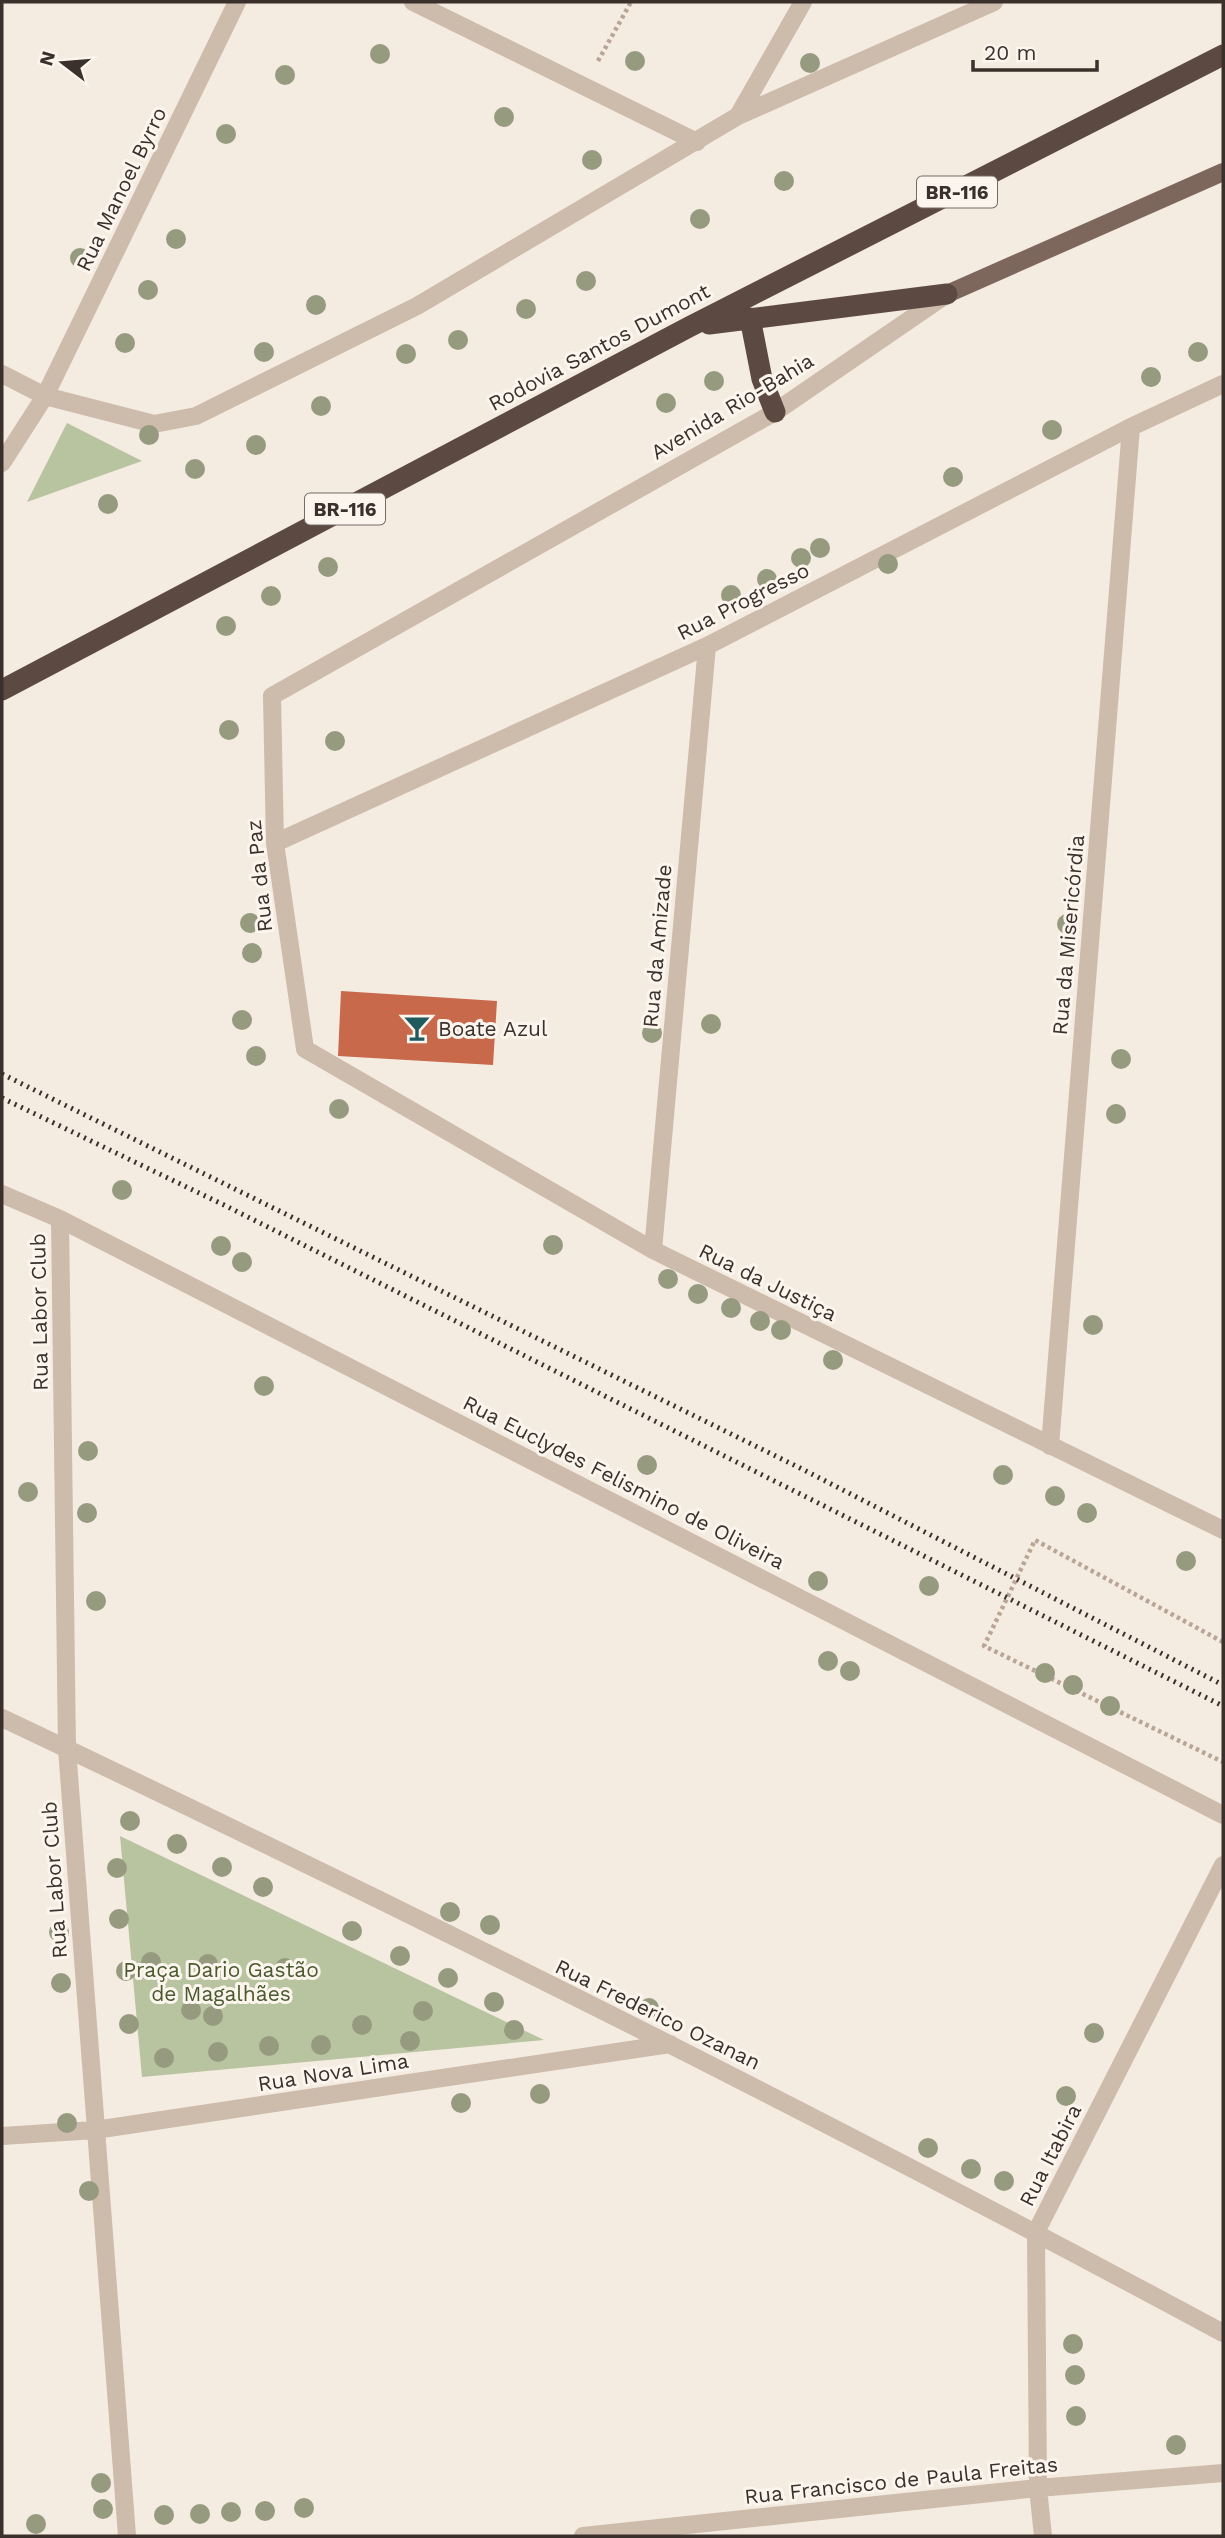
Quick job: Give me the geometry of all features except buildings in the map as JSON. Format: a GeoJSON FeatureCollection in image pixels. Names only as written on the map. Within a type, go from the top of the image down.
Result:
{"type":"FeatureCollection","features":[{"type":"Feature","properties":{"kind":"highway","name":"Rodovia Santos Dumont"},"geometry":{"type":"LineString","coordinates":[[2,690],[689,327],[1223,55]]}},
{"type":"Feature","properties":{"kind":"highway"},"geometry":{"type":"LineString","coordinates":[[689,327],[947,294]]}},
{"type":"Feature","properties":{"kind":"highway"},"geometry":{"type":"LineString","coordinates":[[750,318],[762,379],[775,412]]}},
{"type":"Feature","properties":{"kind":"main road","name":"Avenida Rio-Bahia"},"geometry":{"type":"LineString","coordinates":[[947,294],[1223,172]]}},
{"type":"Feature","properties":{"kind":"street","name":"Rua Manoel Byrro"},"geometry":{"type":"LineString","coordinates":[[2,463],[45,396],[237,2]]}},
{"type":"Feature","properties":{"kind":"street"},"geometry":{"type":"LineString","coordinates":[[413,2],[697,142]]}},
{"type":"Feature","properties":{"kind":"street"},"geometry":{"type":"LineString","coordinates":[[738,116],[803,2]]}},
{"type":"Feature","properties":{"kind":"street"},"geometry":{"type":"LineString","coordinates":[[2,374],[45,396],[154,424],[196,416],[417,306],[738,116],[994,2]]}},
{"type":"Feature","properties":{"kind":"street","name":"Avenida Rio-Bahia"},"geometry":{"type":"LineString","coordinates":[[272,696],[775,412],[947,294]]}},
{"type":"Feature","properties":{"kind":"street","name":"Rua Progresso"},"geometry":{"type":"LineString","coordinates":[[275,843],[707,646],[1131,427],[1223,384]]}},
{"type":"Feature","properties":{"kind":"street","name":"Rua da Misericórdia"},"geometry":{"type":"LineString","coordinates":[[1050,1446],[1131,427]]}},
{"type":"Feature","properties":{"kind":"street","name":"Rua da Amizade"},"geometry":{"type":"LineString","coordinates":[[653,1250],[707,646]]}},
{"type":"Feature","properties":{"kind":"street","name":"Rua da Paz"},"geometry":{"type":"LineString","coordinates":[[272,696],[275,843],[305,1049]]}},
{"type":"Feature","properties":{"kind":"street","name":"Rua da Justiça"},"geometry":{"type":"LineString","coordinates":[[305,1049],[653,1250],[1223,1531]]}},
{"type":"Feature","properties":{"kind":"street","name":"Rua Euclydes Felismino de Oliveira"},"geometry":{"type":"LineString","coordinates":[[2,1194],[60,1219],[1223,1815]]}},
{"type":"Feature","properties":{"kind":"street","name":"Rua Labor Club"},"geometry":{"type":"LineString","coordinates":[[60,1219],[67,1749],[127,2536]]}},
{"type":"Feature","properties":{"kind":"street","name":"Rua Frederico Ozanan"},"geometry":{"type":"LineString","coordinates":[[2,1718],[670,2044],[1036,2232],[1223,2333]]}},
{"type":"Feature","properties":{"kind":"street","name":"Rua Itabira"},"geometry":{"type":"LineString","coordinates":[[1043,2536],[1038,2488],[1036,2232],[1223,1866]]}},
{"type":"Feature","properties":{"kind":"street","name":"Rua Nova Lima"},"geometry":{"type":"LineString","coordinates":[[2,2136],[95,2130],[670,2044]]}},
{"type":"Feature","properties":{"kind":"street","name":"Rua Francisco de Paula Freitas"},"geometry":{"type":"LineString","coordinates":[[583,2536],[1038,2488],[1223,2473]]}},
{"type":"Feature","properties":{"kind":"path"},"geometry":{"type":"LineString","coordinates":[[584,86],[631,2]]}},
{"type":"Feature","properties":{"kind":"path"},"geometry":{"type":"LineString","coordinates":[[1223,1642],[1035,1540],[984,1646],[1223,1762]]}},
{"type":"Feature","properties":{"kind":"green space"},"geometry":{"type":"Polygon","coordinates":[[[67,423],[142,461],[27,502],[67,423]]]}},
{"type":"Feature","properties":{"kind":"green space","name":"Praça Dario Gastão de Magalhães"},"geometry":{"type":"Polygon","coordinates":[[[120,1836],[544,2040],[142,2077],[120,1836]]]}},
{"type":"Feature","properties":{"kind":"railway"},"geometry":{"type":"LineString","coordinates":[[2,1074],[802,1469],[1223,1685]]}},
{"type":"Feature","properties":{"kind":"railway"},"geometry":{"type":"LineString","coordinates":[[2,1098],[224,1205],[1223,1706]]}},
{"type":"Feature","properties":{"kind":"place","name":"Boate Azul"},"geometry":{"type":"Point","coordinates":[417,1028]}}]}
